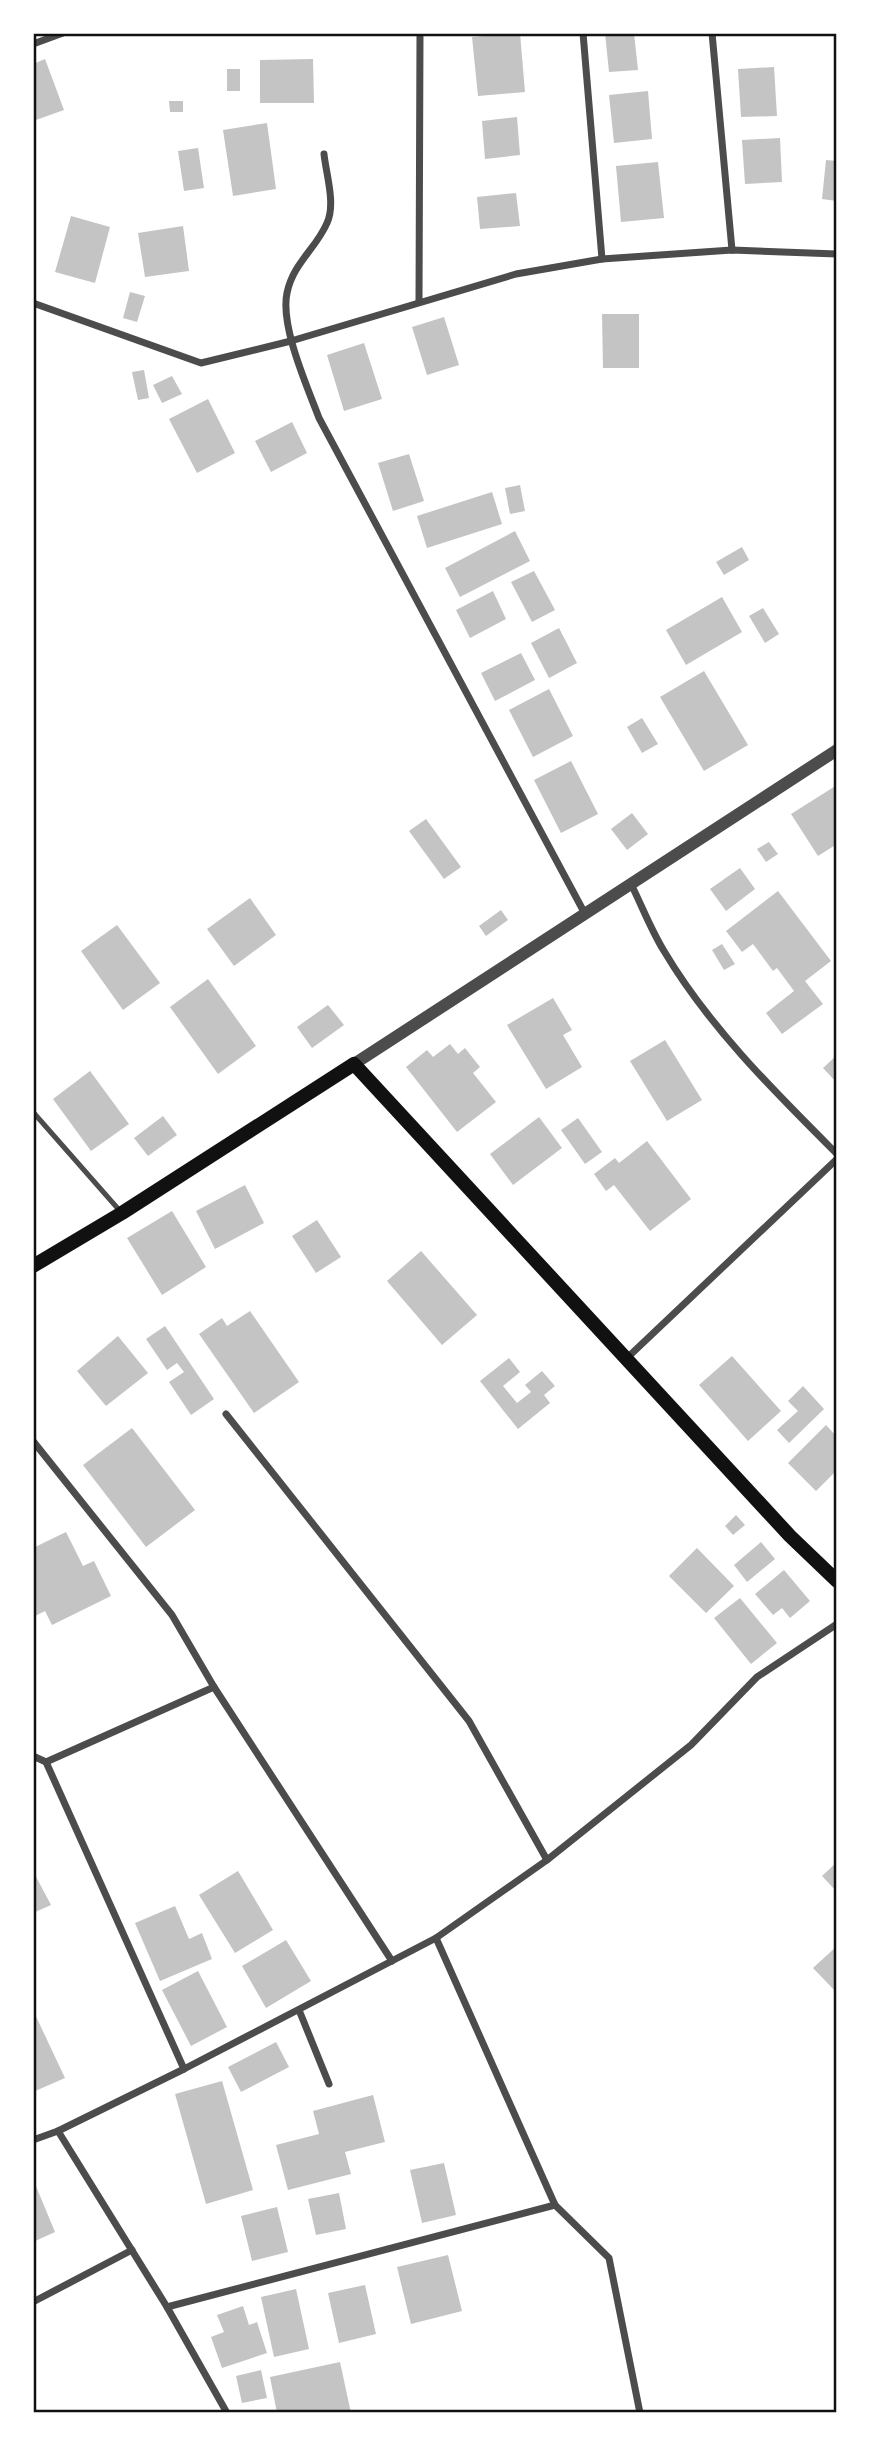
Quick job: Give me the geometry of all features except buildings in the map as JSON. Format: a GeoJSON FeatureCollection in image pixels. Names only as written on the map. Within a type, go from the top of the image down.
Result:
{"type":"FeatureCollection","features":[{"type":"Feature","properties":{"kind":"main road"},"geometry":{"type":"LineString","coordinates":[[33,1266],[122,1213],[354,1064],[790,1536],[837,1581]]}},
{"type":"Feature","properties":{"kind":"street"},"geometry":{"type":"LineString","coordinates":[[33,44],[63,33]]}},
{"type":"Feature","properties":{"kind":"street"},"geometry":{"type":"LineString","coordinates":[[419,302],[420,33]]}},
{"type":"Feature","properties":{"kind":"street"},"geometry":{"type":"LineString","coordinates":[[583,33],[602,259]]}},
{"type":"Feature","properties":{"kind":"street"},"geometry":{"type":"LineString","coordinates":[[712,33],[732,250]]}},
{"type":"Feature","properties":{"kind":"street"},"geometry":{"type":"LineString","coordinates":[[324,154],[331,209],[328,222],[299,260],[286,294],[291,341],[319,418],[457,681],[584,912]]}},
{"type":"Feature","properties":{"kind":"street"},"geometry":{"type":"LineString","coordinates":[[33,303],[201,363],[291,341],[516,274],[602,259],[732,250],[837,254]]}},
{"type":"Feature","properties":{"kind":"street"},"geometry":{"type":"LineString","coordinates":[[354,1064],[630,882],[837,750]]}},
{"type":"Feature","properties":{"kind":"street"},"geometry":{"type":"LineString","coordinates":[[627,1358],[837,1156],[760,1077],[703,1005],[664,951],[630,882]]}},
{"type":"Feature","properties":{"kind":"street"},"geometry":{"type":"LineString","coordinates":[[226,1415],[469,1721],[547,1860]]}},
{"type":"Feature","properties":{"kind":"street"},"geometry":{"type":"LineString","coordinates":[[33,1441],[172,1615],[214,1687],[392,1961]]}},
{"type":"Feature","properties":{"kind":"street"},"geometry":{"type":"LineString","coordinates":[[33,2140],[58,2131],[184,2069],[436,1938],[547,1860],[691,1745],[757,1677],[837,1624]]}},
{"type":"Feature","properties":{"kind":"street"},"geometry":{"type":"LineString","coordinates":[[46,1762],[214,1687]]}},
{"type":"Feature","properties":{"kind":"street"},"geometry":{"type":"LineString","coordinates":[[33,1756],[46,1762],[184,2069]]}},
{"type":"Feature","properties":{"kind":"street"},"geometry":{"type":"LineString","coordinates":[[436,1938],[555,2205],[609,2258],[640,2413]]}},
{"type":"Feature","properties":{"kind":"street"},"geometry":{"type":"LineString","coordinates":[[299,2010],[329,2084]]}},
{"type":"Feature","properties":{"kind":"street"},"geometry":{"type":"LineString","coordinates":[[58,2131],[167,2307],[227,2413]]}},
{"type":"Feature","properties":{"kind":"street"},"geometry":{"type":"LineString","coordinates":[[167,2307],[555,2205]]}},
{"type":"Feature","properties":{"kind":"street"},"geometry":{"type":"LineString","coordinates":[[33,2302],[132,2250]]}},
{"type":"Feature","properties":{"kind":"lane"},"geometry":{"type":"LineString","coordinates":[[33,1112],[122,1213]]}}]}
